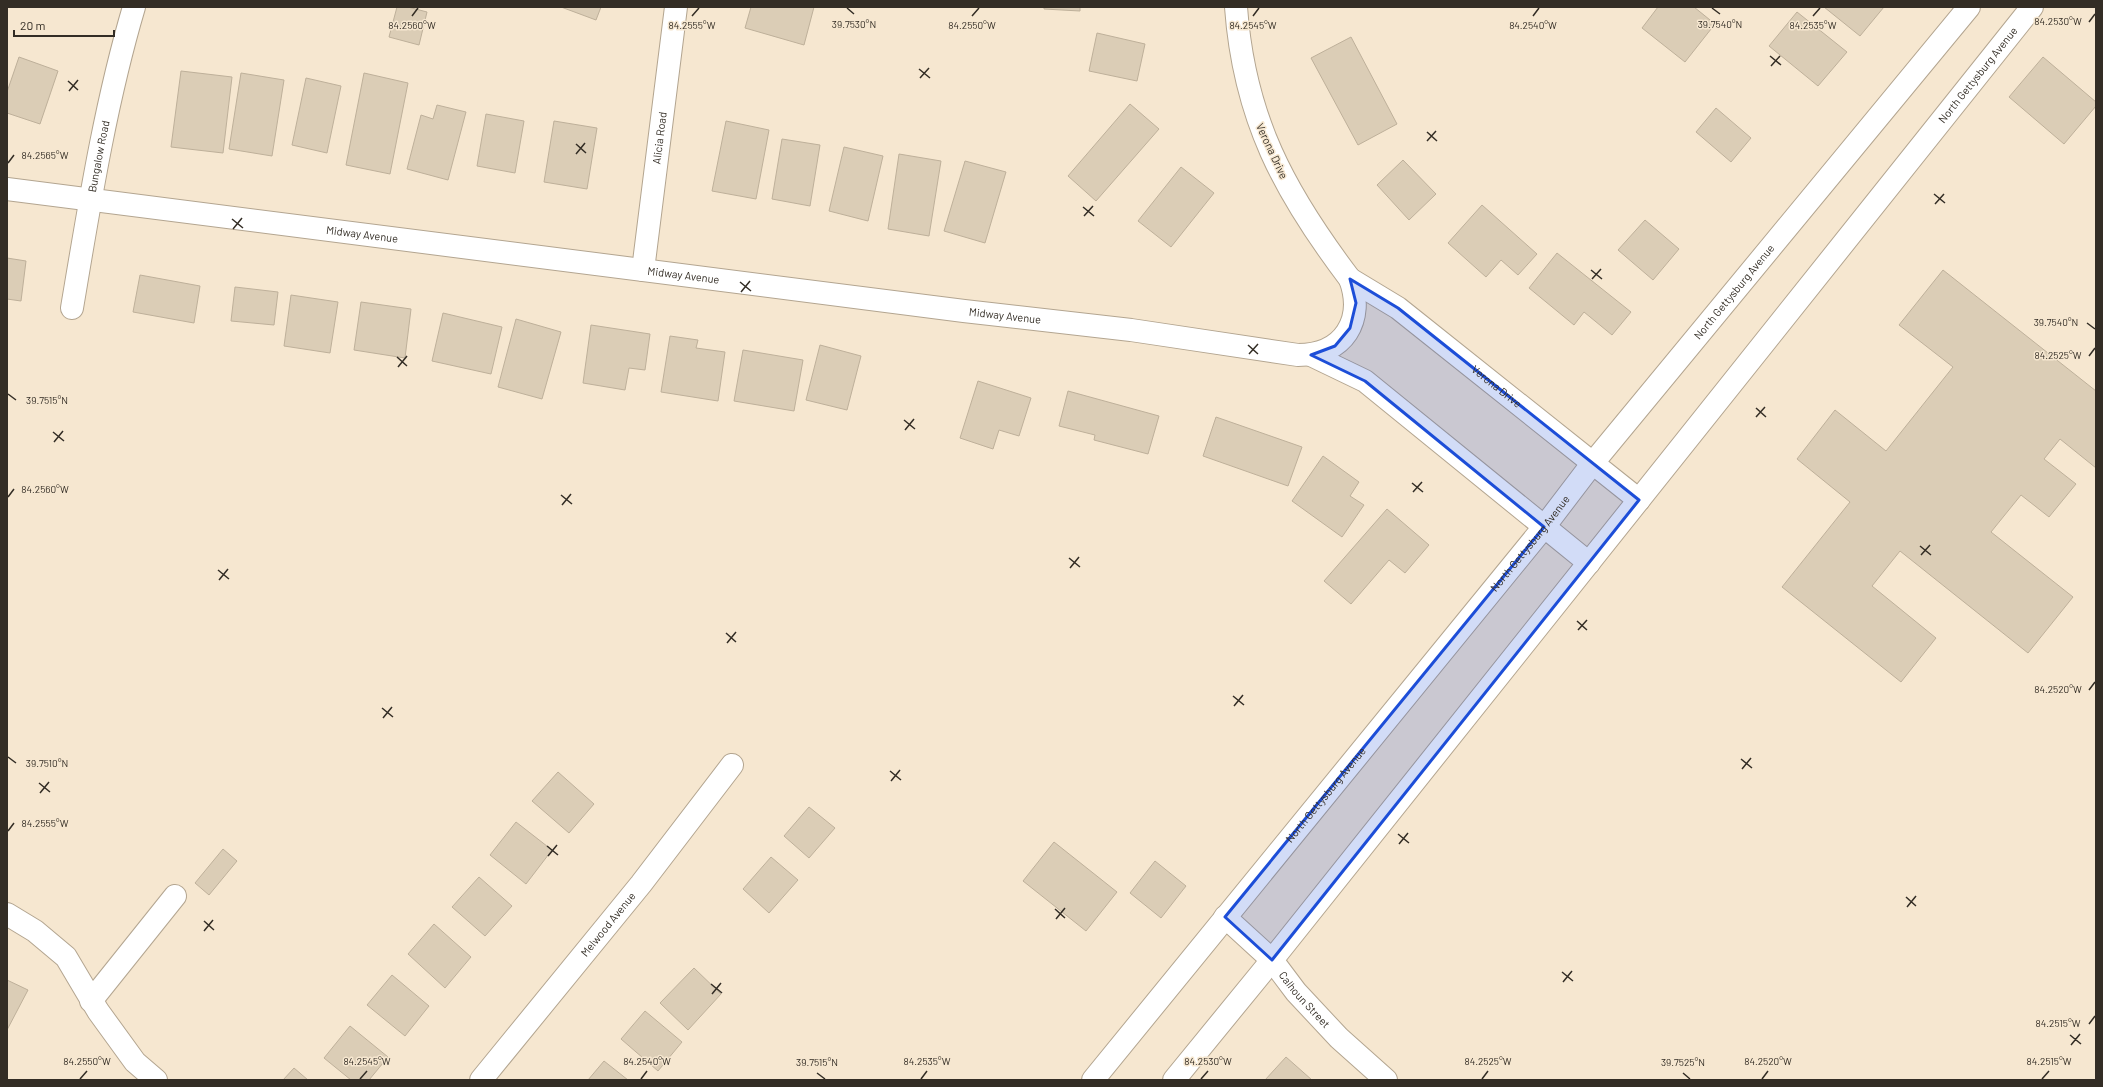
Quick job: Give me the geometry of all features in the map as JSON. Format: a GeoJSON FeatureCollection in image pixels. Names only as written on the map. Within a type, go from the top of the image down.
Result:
{"type":"FeatureCollection","features":[{"type":"Feature","properties":{"kind":"street","name":"Bungalow Road"},"geometry":{"type":"LineString","coordinates":[[72,308],[90,200],[118,62],[134,7]]}},
{"type":"Feature","properties":{"kind":"street","name":"Alicia Road"},"geometry":{"type":"LineString","coordinates":[[643,270],[676,7]]}},
{"type":"Feature","properties":{"kind":"street","name":"Verona Drive"},"geometry":{"type":"LineString","coordinates":[[1236,7],[1238,41],[1254,111],[1267,145],[1304,214],[1350,278],[1356,303],[1355,315],[1350,328]]}},
{"type":"Feature","properties":{"kind":"street","name":"North Gettysburg Avenue"},"geometry":{"type":"LineString","coordinates":[[1093,1080],[1224,917],[1544,527],[1592,464],[1969,7]]}},
{"type":"Feature","properties":{"kind":"street","name":"North Gettysburg Avenue"},"geometry":{"type":"LineString","coordinates":[[1174,1080],[1272,960],[2032,7]]}},
{"type":"Feature","properties":{"kind":"street","name":"Midway Avenue"},"geometry":{"type":"LineString","coordinates":[[7,189],[1003,316],[1131,330],[1298,355],[1311,355],[1335,346],[1350,328]]}},
{"type":"Feature","properties":{"kind":"street","name":"Verona Drive"},"geometry":{"type":"LineString","coordinates":[[1350,278],[1398,308],[1639,500]]}},
{"type":"Feature","properties":{"kind":"street"},"geometry":{"type":"LineString","coordinates":[[1311,355],[1365,381],[1589,563]]}},
{"type":"Feature","properties":{"kind":"street","name":"Melwood Avenue"},"geometry":{"type":"LineString","coordinates":[[481,1080],[641,884],[732,765]]}},
{"type":"Feature","properties":{"kind":"street"},"geometry":{"type":"LineString","coordinates":[[91,1001],[175,896]]}},
{"type":"Feature","properties":{"kind":"street"},"geometry":{"type":"LineString","coordinates":[[7,914],[35,931],[66,957],[91,1001],[135,1062],[156,1080]]}},
{"type":"Feature","properties":{"kind":"street","name":"Calhoun Street"},"geometry":{"type":"LineString","coordinates":[[1224,917],[1272,960],[1296,992],[1339,1038],[1386,1080]]}},
{"type":"Feature","properties":{"kind":"highlighted area"},"geometry":{"type":"Polygon","coordinates":[[[1350,279],[1398,308],[1639,500],[1272,960],[1225,917],[1544,527],[1365,381],[1311,355],[1335,346],[1350,328],[1356,303],[1350,279]]]}},
{"type":"Feature","properties":{"kind":"building"},"geometry":{"type":"Polygon","coordinates":[[[397,7],[408,7],[427,12],[419,45],[389,37],[397,7]]]}},
{"type":"Feature","properties":{"kind":"building"},"geometry":{"type":"Polygon","coordinates":[[[561,7],[601,7],[596,20],[561,7]]]}},
{"type":"Feature","properties":{"kind":"building"},"geometry":{"type":"Polygon","coordinates":[[[751,7],[814,7],[804,45],[745,28],[751,7]]]}},
{"type":"Feature","properties":{"kind":"building"},"geometry":{"type":"Polygon","coordinates":[[[1044,7],[1080,7],[1080,11],[1044,9],[1044,7]]]}},
{"type":"Feature","properties":{"kind":"building"},"geometry":{"type":"Polygon","coordinates":[[[1658,7],[1694,7],[1715,24],[1685,62],[1642,28],[1658,7]]]}},
{"type":"Feature","properties":{"kind":"building"},"geometry":{"type":"Polygon","coordinates":[[[1824,7],[1884,7],[1860,36],[1824,7]]]}},
{"type":"Feature","properties":{"kind":"building"},"geometry":{"type":"Polygon","coordinates":[[[1797,12],[1847,52],[1818,86],[1769,46],[1797,12]]]}},
{"type":"Feature","properties":{"kind":"building"},"geometry":{"type":"Polygon","coordinates":[[[1097,33],[1145,44],[1137,81],[1089,71],[1097,33]]]}},
{"type":"Feature","properties":{"kind":"building"},"geometry":{"type":"Polygon","coordinates":[[[1351,37],[1397,124],[1358,145],[1311,58],[1351,37]]]}},
{"type":"Feature","properties":{"kind":"building"},"geometry":{"type":"Polygon","coordinates":[[[19,57],[58,71],[40,124],[7,113],[7,92],[19,57]]]}},
{"type":"Feature","properties":{"kind":"building"},"geometry":{"type":"Polygon","coordinates":[[[2043,57],[2096,102],[2096,106],[2064,144],[2009,97],[2043,57]]]}},
{"type":"Feature","properties":{"kind":"building"},"geometry":{"type":"Polygon","coordinates":[[[181,71],[232,77],[223,153],[171,147],[181,71]]]}},
{"type":"Feature","properties":{"kind":"building"},"geometry":{"type":"Polygon","coordinates":[[[241,73],[284,80],[272,156],[229,149],[241,73]]]}},
{"type":"Feature","properties":{"kind":"building"},"geometry":{"type":"Polygon","coordinates":[[[364,73],[408,83],[390,174],[346,165],[364,73]]]}},
{"type":"Feature","properties":{"kind":"building"},"geometry":{"type":"Polygon","coordinates":[[[306,78],[341,86],[327,153],[292,145],[306,78]]]}},
{"type":"Feature","properties":{"kind":"building"},"geometry":{"type":"Polygon","coordinates":[[[1130,104],[1159,129],[1096,201],[1068,176],[1130,104]]]}},
{"type":"Feature","properties":{"kind":"building"},"geometry":{"type":"Polygon","coordinates":[[[437,105],[466,112],[448,180],[407,169],[421,115],[433,119],[437,105]]]}},
{"type":"Feature","properties":{"kind":"building"},"geometry":{"type":"Polygon","coordinates":[[[1716,108],[1751,138],[1731,162],[1696,132],[1716,108]]]}},
{"type":"Feature","properties":{"kind":"building"},"geometry":{"type":"Polygon","coordinates":[[[486,114],[524,121],[515,173],[477,166],[486,114]]]}},
{"type":"Feature","properties":{"kind":"building"},"geometry":{"type":"Polygon","coordinates":[[[554,121],[597,128],[587,189],[544,182],[554,121]]]}},
{"type":"Feature","properties":{"kind":"building"},"geometry":{"type":"Polygon","coordinates":[[[726,121],[769,130],[756,199],[712,191],[726,121]]]}},
{"type":"Feature","properties":{"kind":"building"},"geometry":{"type":"Polygon","coordinates":[[[782,139],[820,145],[810,206],[772,199],[782,139]]]}},
{"type":"Feature","properties":{"kind":"building"},"geometry":{"type":"Polygon","coordinates":[[[844,147],[883,156],[868,221],[829,211],[844,147]]]}},
{"type":"Feature","properties":{"kind":"building"},"geometry":{"type":"Polygon","coordinates":[[[899,154],[941,161],[929,236],[888,229],[899,154]]]}},
{"type":"Feature","properties":{"kind":"building"},"geometry":{"type":"Polygon","coordinates":[[[1403,160],[1436,194],[1409,220],[1377,185],[1403,160]]]}},
{"type":"Feature","properties":{"kind":"building"},"geometry":{"type":"Polygon","coordinates":[[[965,161],[1006,172],[985,243],[944,231],[965,161]]]}},
{"type":"Feature","properties":{"kind":"building"},"geometry":{"type":"Polygon","coordinates":[[[1181,167],[1214,193],[1171,247],[1138,221],[1181,167]]]}},
{"type":"Feature","properties":{"kind":"building"},"geometry":{"type":"Polygon","coordinates":[[[1482,205],[1537,254],[1518,275],[1501,260],[1486,277],[1448,243],[1482,205]]]}},
{"type":"Feature","properties":{"kind":"building"},"geometry":{"type":"Polygon","coordinates":[[[1645,220],[1679,249],[1653,280],[1618,250],[1645,220]]]}},
{"type":"Feature","properties":{"kind":"building"},"geometry":{"type":"Polygon","coordinates":[[[1557,253],[1631,312],[1612,335],[1584,312],[1574,325],[1529,288],[1557,253]]]}},
{"type":"Feature","properties":{"kind":"building"},"geometry":{"type":"Polygon","coordinates":[[[7,258],[26,261],[21,301],[7,299],[7,258]]]}},
{"type":"Feature","properties":{"kind":"building"},"geometry":{"type":"Polygon","coordinates":[[[1943,270],[2096,391],[2096,468],[2060,439],[2044,459],[2076,484],[2049,517],[2021,495],[1991,532],[2073,597],[2028,653],[1900,551],[1872,586],[1936,638],[1901,682],[1782,587],[1850,502],[1797,459],[1835,410],[1886,451],[1953,367],[1899,325],[1943,270]]]}},
{"type":"Feature","properties":{"kind":"building"},"geometry":{"type":"Polygon","coordinates":[[[140,275],[200,286],[194,323],[133,312],[140,275]]]}},
{"type":"Feature","properties":{"kind":"building"},"geometry":{"type":"Polygon","coordinates":[[[235,287],[278,292],[274,325],[231,321],[235,287]]]}},
{"type":"Feature","properties":{"kind":"building"},"geometry":{"type":"Polygon","coordinates":[[[291,295],[338,302],[330,353],[284,346],[291,295]]]}},
{"type":"Feature","properties":{"kind":"building"},"geometry":{"type":"Polygon","coordinates":[[[361,302],[411,309],[405,358],[354,350],[361,302]]]}},
{"type":"Feature","properties":{"kind":"building"},"geometry":{"type":"Polygon","coordinates":[[[443,313],[502,327],[491,374],[432,361],[443,313]]]}},
{"type":"Feature","properties":{"kind":"building"},"geometry":{"type":"Polygon","coordinates":[[[516,319],[561,332],[542,399],[498,387],[516,319]]]}},
{"type":"Feature","properties":{"kind":"building"},"geometry":{"type":"Polygon","coordinates":[[[591,325],[650,334],[645,370],[629,368],[625,390],[583,383],[591,325]]]}},
{"type":"Feature","properties":{"kind":"building"},"geometry":{"type":"Polygon","coordinates":[[[670,336],[698,340],[696,348],[725,352],[718,401],[661,392],[670,336]]]}},
{"type":"Feature","properties":{"kind":"building"},"geometry":{"type":"Polygon","coordinates":[[[820,345],[861,356],[847,410],[806,400],[820,345]]]}},
{"type":"Feature","properties":{"kind":"building"},"geometry":{"type":"Polygon","coordinates":[[[743,350],[803,360],[794,411],[734,401],[743,350]]]}},
{"type":"Feature","properties":{"kind":"building"},"geometry":{"type":"Polygon","coordinates":[[[978,381],[1031,398],[1019,436],[999,430],[993,449],[960,438],[978,381]]]}},
{"type":"Feature","properties":{"kind":"building"},"geometry":{"type":"Polygon","coordinates":[[[1068,391],[1159,416],[1148,454],[1094,440],[1095,435],[1059,426],[1068,391]]]}},
{"type":"Feature","properties":{"kind":"building"},"geometry":{"type":"Polygon","coordinates":[[[1216,417],[1302,447],[1288,486],[1203,456],[1216,417]]]}},
{"type":"Feature","properties":{"kind":"building"},"geometry":{"type":"Polygon","coordinates":[[[1323,456],[1359,482],[1350,496],[1364,505],[1342,537],[1292,501],[1323,456]]]}},
{"type":"Feature","properties":{"kind":"building"},"geometry":{"type":"Polygon","coordinates":[[[1387,509],[1429,545],[1405,573],[1389,560],[1351,604],[1324,581],[1387,509]]]}},
{"type":"Feature","properties":{"kind":"building"},"geometry":{"type":"Polygon","coordinates":[[[558,772],[594,804],[569,833],[532,801],[558,772]]]}},
{"type":"Feature","properties":{"kind":"building"},"geometry":{"type":"Polygon","coordinates":[[[809,807],[835,828],[809,858],[784,836],[809,807]]]}},
{"type":"Feature","properties":{"kind":"building"},"geometry":{"type":"Polygon","coordinates":[[[516,822],[552,850],[526,884],[490,855],[516,822]]]}},
{"type":"Feature","properties":{"kind":"building"},"geometry":{"type":"Polygon","coordinates":[[[1054,842],[1117,892],[1086,931],[1023,881],[1054,842]]]}},
{"type":"Feature","properties":{"kind":"building"},"geometry":{"type":"Polygon","coordinates":[[[223,849],[237,861],[209,895],[195,883],[223,849]]]}},
{"type":"Feature","properties":{"kind":"building"},"geometry":{"type":"Polygon","coordinates":[[[771,857],[798,880],[769,913],[743,889],[771,857]]]}},
{"type":"Feature","properties":{"kind":"building"},"geometry":{"type":"Polygon","coordinates":[[[1155,861],[1186,886],[1161,918],[1130,893],[1155,861]]]}},
{"type":"Feature","properties":{"kind":"building"},"geometry":{"type":"Polygon","coordinates":[[[479,877],[512,906],[485,936],[452,907],[479,877]]]}},
{"type":"Feature","properties":{"kind":"building"},"geometry":{"type":"Polygon","coordinates":[[[434,924],[471,957],[445,988],[408,954],[434,924]]]}},
{"type":"Feature","properties":{"kind":"building"},"geometry":{"type":"Polygon","coordinates":[[[694,968],[721,994],[688,1030],[660,1003],[694,968]]]}},
{"type":"Feature","properties":{"kind":"building"},"geometry":{"type":"Polygon","coordinates":[[[392,975],[429,1006],[405,1036],[367,1005],[392,975]]]}},
{"type":"Feature","properties":{"kind":"building"},"geometry":{"type":"Polygon","coordinates":[[[7,980],[28,990],[7,1030],[7,980]]]}},
{"type":"Feature","properties":{"kind":"building"},"geometry":{"type":"Polygon","coordinates":[[[645,1011],[682,1042],[658,1071],[621,1039],[645,1011]]]}},
{"type":"Feature","properties":{"kind":"building"},"geometry":{"type":"Polygon","coordinates":[[[350,1026],[388,1057],[369,1080],[351,1080],[324,1058],[350,1026]]]}},
{"type":"Feature","properties":{"kind":"building"},"geometry":{"type":"Polygon","coordinates":[[[1286,1057],[1312,1080],[1265,1080],[1286,1057]]]}},
{"type":"Feature","properties":{"kind":"building"},"geometry":{"type":"Polygon","coordinates":[[[604,1061],[628,1080],[588,1080],[604,1061]]]}},
{"type":"Feature","properties":{"kind":"building"},"geometry":{"type":"Polygon","coordinates":[[[294,1068],[308,1080],[283,1080],[294,1068]]]}}]}
